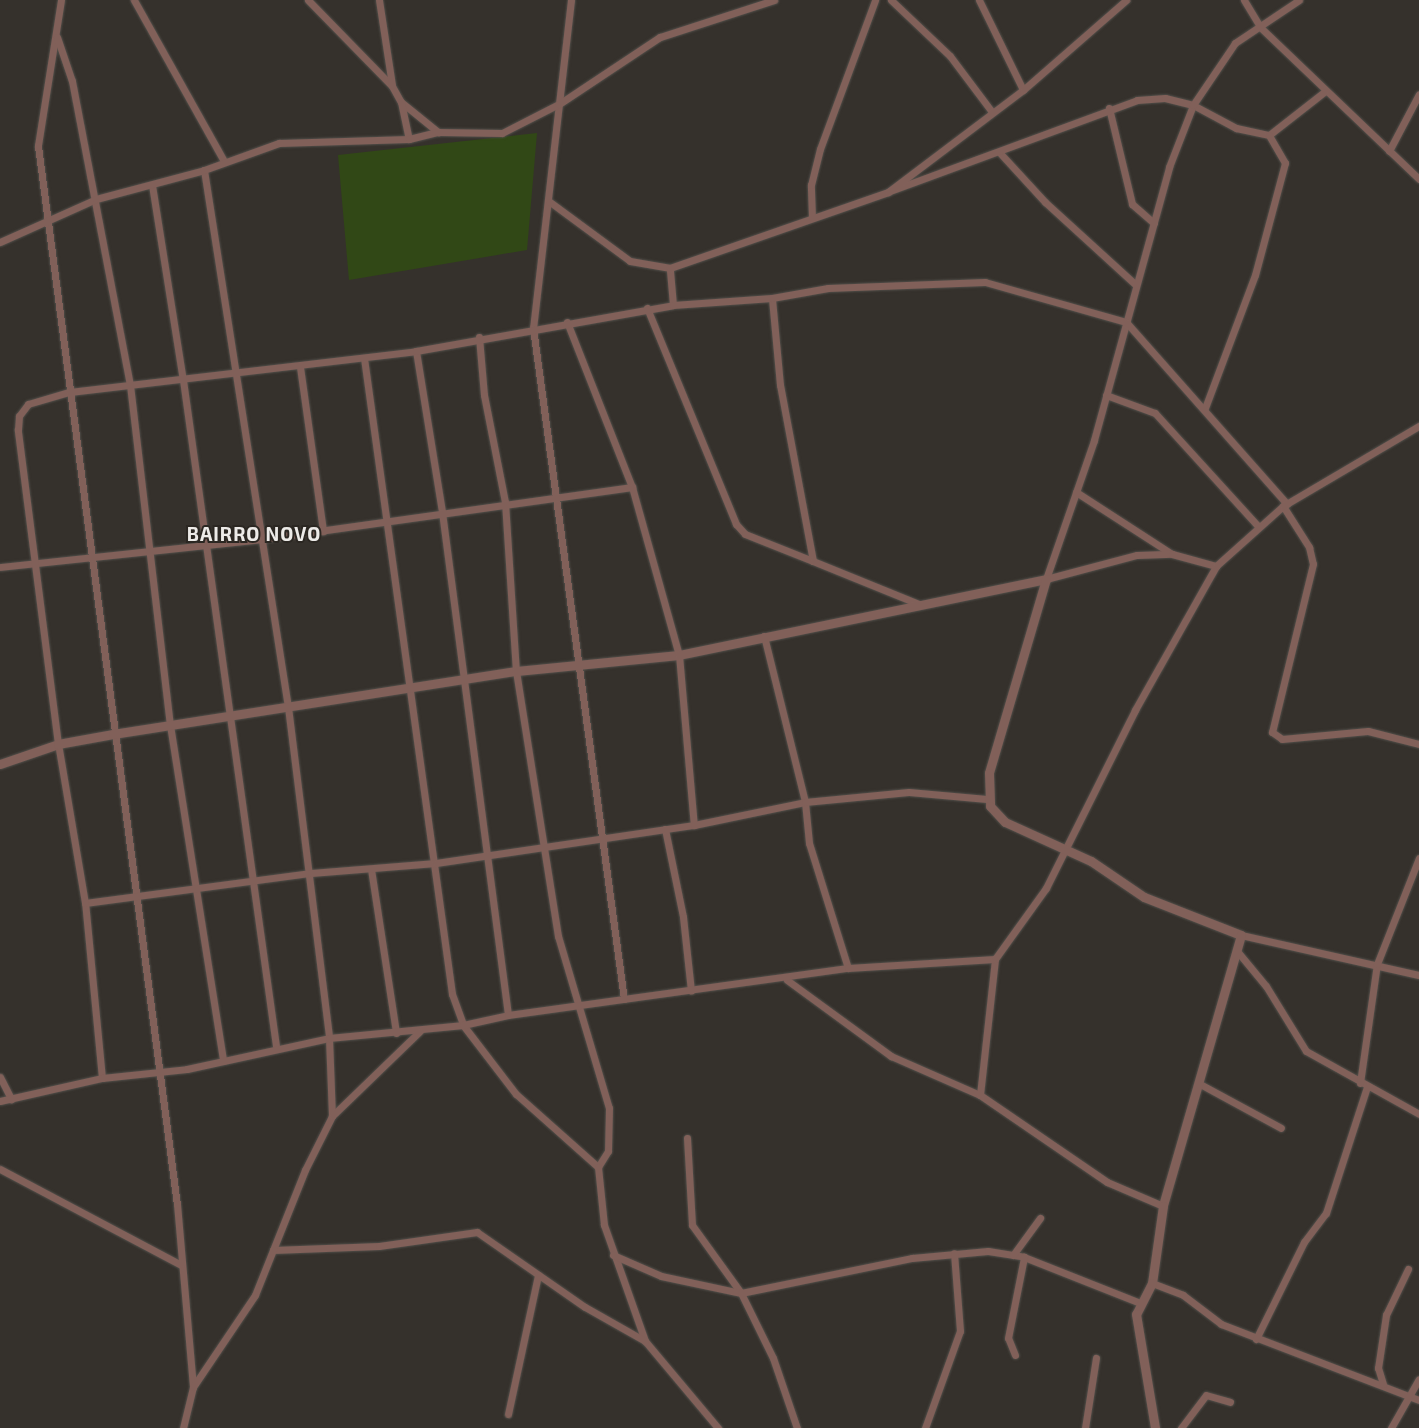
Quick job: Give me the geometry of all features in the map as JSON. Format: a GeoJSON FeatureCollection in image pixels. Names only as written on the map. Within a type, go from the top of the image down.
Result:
{"type":"FeatureCollection","features":[{"type":"Feature","properties":{"kind":"street"},"geometry":{"type":"LineString","coordinates":[[56,0],[58,12]]}},
{"type":"Feature","properties":{"kind":"street"},"geometry":{"type":"LineString","coordinates":[[61,0],[58,12],[57,36],[38,146],[92,555],[113,734],[138,898],[159,1072],[178,1204],[181,1265],[193,1387],[184,1428]]}},
{"type":"Feature","properties":{"kind":"street"},"geometry":{"type":"LineString","coordinates":[[134,0],[224,160]]}},
{"type":"Feature","properties":{"kind":"street"},"geometry":{"type":"LineString","coordinates":[[308,0],[392,86],[401,102],[409,139]]}},
{"type":"Feature","properties":{"kind":"street"},"geometry":{"type":"LineString","coordinates":[[379,0],[392,86]]}},
{"type":"Feature","properties":{"kind":"street"},"geometry":{"type":"LineString","coordinates":[[571,0],[550,202],[533,328],[624,999]]}},
{"type":"Feature","properties":{"kind":"street"},"geometry":{"type":"LineString","coordinates":[[0,242],[47,223],[96,199],[204,170],[224,160],[279,144],[409,139],[438,132],[502,133],[559,104],[660,37],[774,0]]}},
{"type":"Feature","properties":{"kind":"street"},"geometry":{"type":"LineString","coordinates":[[812,218],[811,185],[820,149],[875,0]]}},
{"type":"Feature","properties":{"kind":"street"},"geometry":{"type":"LineString","coordinates":[[891,0],[950,56],[992,112]]}},
{"type":"Feature","properties":{"kind":"street"},"geometry":{"type":"LineString","coordinates":[[979,0],[1023,90]]}},
{"type":"Feature","properties":{"kind":"street"},"geometry":{"type":"LineString","coordinates":[[888,192],[1023,90],[1126,0]]}},
{"type":"Feature","properties":{"kind":"street"},"geometry":{"type":"LineString","coordinates":[[1244,0],[1260,27],[1324,92],[1419,179]]}},
{"type":"Feature","properties":{"kind":"street"},"geometry":{"type":"LineString","coordinates":[[1299,0],[1235,43],[1193,105],[1154,223],[1106,395],[1076,492],[1046,579],[990,773],[987,799],[1005,822],[1092,861],[1163,907],[1241,935],[1419,975]]}},
{"type":"Feature","properties":{"kind":"street"},"geometry":{"type":"LineString","coordinates":[[57,36],[72,81],[130,385],[148,551],[170,725],[198,891],[223,1060]]}},
{"type":"Feature","properties":{"kind":"street"},"geometry":{"type":"LineString","coordinates":[[1268,135],[1324,92]]}},
{"type":"Feature","properties":{"kind":"street"},"geometry":{"type":"LineString","coordinates":[[1389,151],[1419,94]]}},
{"type":"Feature","properties":{"kind":"street"},"geometry":{"type":"LineString","coordinates":[[550,202],[630,261],[670,268],[1000,153],[1109,108],[1151,99],[1193,105],[1236,128],[1268,135],[1285,163],[1255,275],[1205,408]]}},
{"type":"Feature","properties":{"kind":"street"},"geometry":{"type":"LineString","coordinates":[[401,102],[438,132]]}},
{"type":"Feature","properties":{"kind":"street"},"geometry":{"type":"LineString","coordinates":[[1109,108],[1132,204],[1154,223]]}},
{"type":"Feature","properties":{"kind":"street"},"geometry":{"type":"LineString","coordinates":[[1000,153],[1045,202],[1136,285]]}},
{"type":"Feature","properties":{"kind":"street"},"geometry":{"type":"LineString","coordinates":[[204,170],[238,374],[288,707],[310,873],[328,1038],[332,1116]]}},
{"type":"Feature","properties":{"kind":"street"},"geometry":{"type":"LineString","coordinates":[[152,185],[184,380],[204,545],[255,881],[276,1046]]}},
{"type":"Feature","properties":{"kind":"street"},"geometry":{"type":"LineString","coordinates":[[670,268],[673,304]]}},
{"type":"Feature","properties":{"kind":"street"},"geometry":{"type":"LineString","coordinates":[[102,1078],[85,903],[58,744],[19,416],[28,404],[70,392],[300,368],[416,351],[480,337],[673,304],[772,298],[828,288],[985,282],[1126,322],[1205,408],[1285,505],[1309,547],[1314,564],[1272,732],[1282,739],[1368,731],[1419,744]]}},
{"type":"Feature","properties":{"kind":"street"},"geometry":{"type":"LineString","coordinates":[[772,298],[780,385],[813,561]]}},
{"type":"Feature","properties":{"kind":"street"},"geometry":{"type":"LineString","coordinates":[[647,308],[736,524],[745,534],[919,604]]}},
{"type":"Feature","properties":{"kind":"street"},"geometry":{"type":"LineString","coordinates":[[567,322],[632,487],[679,655],[694,825]]}},
{"type":"Feature","properties":{"kind":"street"},"geometry":{"type":"LineString","coordinates":[[480,337],[484,395],[505,502],[516,671],[546,845],[558,936],[576,1008],[609,1108],[608,1151],[598,1167],[600,1205],[612,1256],[645,1341]]}},
{"type":"Feature","properties":{"kind":"street"},"geometry":{"type":"LineString","coordinates":[[416,351],[442,512],[489,855],[508,1015]]}},
{"type":"Feature","properties":{"kind":"street"},"geometry":{"type":"LineString","coordinates":[[364,358],[387,521],[407,689],[436,863],[452,994],[462,1025],[533,1112],[598,1167]]}},
{"type":"Feature","properties":{"kind":"street"},"geometry":{"type":"LineString","coordinates":[[300,368],[323,531]]}},
{"type":"Feature","properties":{"kind":"street"},"geometry":{"type":"LineString","coordinates":[[1106,395],[1155,413],[1257,525]]}},
{"type":"Feature","properties":{"kind":"street"},"geometry":{"type":"LineString","coordinates":[[980,1095],[995,959],[1046,888],[1176,632],[1216,566],[1257,525],[1285,505],[1419,426]]}},
{"type":"Feature","properties":{"kind":"street"},"geometry":{"type":"LineString","coordinates":[[0,567],[92,555],[262,539],[505,502],[632,487]]}},
{"type":"Feature","properties":{"kind":"street"},"geometry":{"type":"LineString","coordinates":[[1076,492],[1172,554],[1216,566]]}},
{"type":"Feature","properties":{"kind":"street"},"geometry":{"type":"LineString","coordinates":[[0,764],[58,744],[229,715],[516,671],[679,655],[1046,579],[1100,561],[1172,554]]}},
{"type":"Feature","properties":{"kind":"street"},"geometry":{"type":"LineString","coordinates":[[764,636],[806,802],[809,843],[848,968]]}},
{"type":"Feature","properties":{"kind":"street"},"geometry":{"type":"LineString","coordinates":[[85,903],[198,891],[310,873],[436,863],[546,845],[602,840],[694,825],[806,802],[909,792],[987,799]]}},
{"type":"Feature","properties":{"kind":"street"},"geometry":{"type":"LineString","coordinates":[[665,829],[683,917],[691,991]]}},
{"type":"Feature","properties":{"kind":"street"},"geometry":{"type":"LineString","coordinates":[[1256,1339],[1304,1242],[1326,1213],[1363,1085],[1376,964],[1419,858]]}},
{"type":"Feature","properties":{"kind":"street"},"geometry":{"type":"LineString","coordinates":[[372,868],[396,1033]]}},
{"type":"Feature","properties":{"kind":"street"},"geometry":{"type":"LineString","coordinates":[[1155,1428],[1135,1327],[1140,1302],[1152,1283],[1163,1206],[1200,1084],[1241,935]]}},
{"type":"Feature","properties":{"kind":"street"},"geometry":{"type":"LineString","coordinates":[[1237,951],[1266,986],[1302,1047],[1363,1085],[1419,1114]]}},
{"type":"Feature","properties":{"kind":"street"},"geometry":{"type":"LineString","coordinates":[[0,1101],[102,1078],[159,1072],[223,1060],[276,1046],[328,1038],[420,1031],[462,1025],[508,1015],[576,1008],[624,999],[787,980],[848,968],[995,959]]}},
{"type":"Feature","properties":{"kind":"street"},"geometry":{"type":"LineString","coordinates":[[787,980],[890,1056],[980,1095],[1107,1182],[1163,1206]]}},
{"type":"Feature","properties":{"kind":"street"},"geometry":{"type":"LineString","coordinates":[[193,1387],[237,1328],[332,1116],[420,1031]]}},
{"type":"Feature","properties":{"kind":"street"},"geometry":{"type":"LineString","coordinates":[[0,1077],[11,1098]]}},
{"type":"Feature","properties":{"kind":"street"},"geometry":{"type":"LineString","coordinates":[[1200,1084],[1281,1128]]}},
{"type":"Feature","properties":{"kind":"street"},"geometry":{"type":"LineString","coordinates":[[687,1138],[692,1225],[741,1292],[773,1358],[797,1428]]}},
{"type":"Feature","properties":{"kind":"street"},"geometry":{"type":"LineString","coordinates":[[0,1170],[181,1265]]}},
{"type":"Feature","properties":{"kind":"street"},"geometry":{"type":"LineString","coordinates":[[1013,1255],[1040,1218]]}},
{"type":"Feature","properties":{"kind":"street"},"geometry":{"type":"LineString","coordinates":[[273,1250],[379,1246],[477,1232],[538,1275],[645,1341],[718,1428]]}},
{"type":"Feature","properties":{"kind":"street"},"geometry":{"type":"LineString","coordinates":[[612,1256],[661,1276],[741,1292],[954,1252],[1013,1255],[1024,1257],[1140,1302]]}},
{"type":"Feature","properties":{"kind":"street"},"geometry":{"type":"LineString","coordinates":[[925,1428],[960,1331],[954,1252]]}},
{"type":"Feature","properties":{"kind":"street"},"geometry":{"type":"LineString","coordinates":[[1015,1355],[1008,1338],[1024,1257]]}},
{"type":"Feature","properties":{"kind":"street"},"geometry":{"type":"LineString","coordinates":[[1383,1384],[1378,1368],[1386,1315],[1408,1269]]}},
{"type":"Feature","properties":{"kind":"street"},"geometry":{"type":"LineString","coordinates":[[508,1414],[538,1275]]}},
{"type":"Feature","properties":{"kind":"street"},"geometry":{"type":"LineString","coordinates":[[1152,1283],[1183,1295],[1221,1324],[1256,1339],[1383,1384],[1419,1400]]}},
{"type":"Feature","properties":{"kind":"street"},"geometry":{"type":"LineString","coordinates":[[1085,1428],[1096,1358]]}},
{"type":"Feature","properties":{"kind":"street"},"geometry":{"type":"LineString","coordinates":[[1391,1428],[1419,1379]]}},
{"type":"Feature","properties":{"kind":"street"},"geometry":{"type":"LineString","coordinates":[[1181,1428],[1206,1395],[1230,1402]]}},
{"type":"Feature","properties":{"kind":"green space"},"geometry":{"type":"Polygon","coordinates":[[[537,133],[527,250],[349,280],[338,155],[537,133]]]}},
{"type":"Feature","properties":{"kind":"district","name":"BAIRRO NOVO"},"geometry":{"type":"Point","coordinates":[254,534]}}]}
